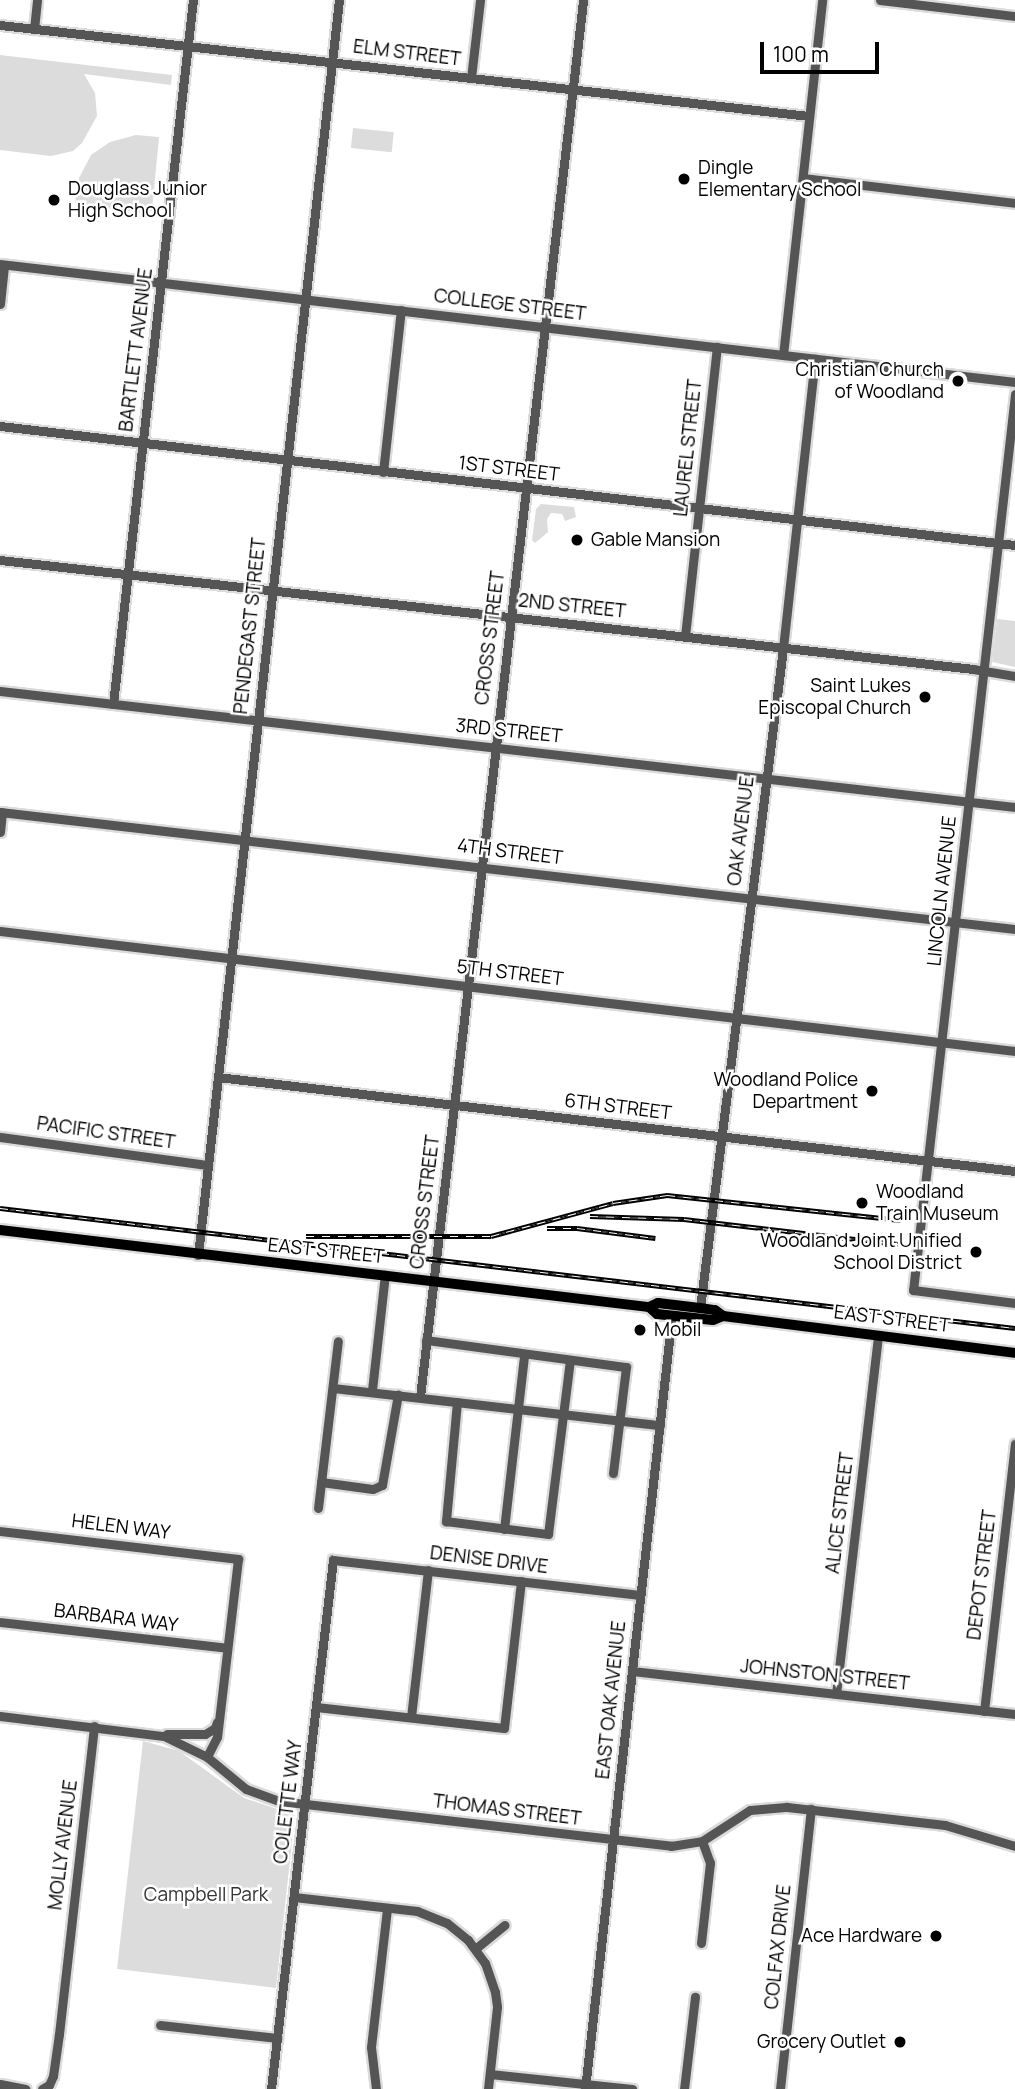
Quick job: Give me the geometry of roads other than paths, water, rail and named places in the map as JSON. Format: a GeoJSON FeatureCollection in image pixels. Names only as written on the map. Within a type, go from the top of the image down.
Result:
{"type":"FeatureCollection","features":[{"type":"Feature","properties":{"kind":"main road","name":"EAST STREET"},"geometry":{"type":"LineString","coordinates":[[0,1230],[649,1307],[658,1303],[715,1310],[723,1316]]}},
{"type":"Feature","properties":{"kind":"main road","name":"EAST STREET"},"geometry":{"type":"LineString","coordinates":[[649,1307],[657,1314],[713,1320],[723,1316],[1015,1353]]}},
{"type":"Feature","properties":{"kind":"street"},"geometry":{"type":"LineString","coordinates":[[34,29],[37,0]]}},
{"type":"Feature","properties":{"kind":"street","name":"BARTLETT AVENUE"},"geometry":{"type":"LineString","coordinates":[[113,704],[193,0]]}},
{"type":"Feature","properties":{"kind":"street","name":"PENDEGAST STREET"},"geometry":{"type":"LineString","coordinates":[[198,1255],[339,0]]}},
{"type":"Feature","properties":{"kind":"street"},"geometry":{"type":"LineString","coordinates":[[471,78],[480,0]]}},
{"type":"Feature","properties":{"kind":"street","name":"CROSS STREET"},"geometry":{"type":"LineString","coordinates":[[419,1397],[583,0]]}},
{"type":"Feature","properties":{"kind":"street"},"geometry":{"type":"LineString","coordinates":[[783,355],[822,0]]}},
{"type":"Feature","properties":{"kind":"street"},"geometry":{"type":"LineString","coordinates":[[880,0],[1015,16]]}},
{"type":"Feature","properties":{"kind":"street","name":"ELM STREET"},"geometry":{"type":"LineString","coordinates":[[0,25],[809,116]]}},
{"type":"Feature","properties":{"kind":"street"},"geometry":{"type":"LineString","coordinates":[[803,178],[1015,203]]}},
{"type":"Feature","properties":{"kind":"street"},"geometry":{"type":"LineString","coordinates":[[0,304],[2,265]]}},
{"type":"Feature","properties":{"kind":"street","name":"COLLEGE STREET"},"geometry":{"type":"LineString","coordinates":[[2,265],[1015,382]]}},
{"type":"Feature","properties":{"kind":"street"},"geometry":{"type":"LineString","coordinates":[[383,472],[401,310]]}},
{"type":"Feature","properties":{"kind":"street","name":"LAUREL STREET"},"geometry":{"type":"LineString","coordinates":[[685,636],[717,347]]}},
{"type":"Feature","properties":{"kind":"street","name":"OAK AVENUE"},"geometry":{"type":"LineString","coordinates":[[700,1308],[783,648],[815,359]]}},
{"type":"Feature","properties":{"kind":"street","name":"LINCOLN AVENUE"},"geometry":{"type":"LineString","coordinates":[[1015,394],[930,1160],[913,1290],[1015,1303]]}},
{"type":"Feature","properties":{"kind":"street","name":"1ST STREET"},"geometry":{"type":"LineString","coordinates":[[0,426],[1015,545]]}},
{"type":"Feature","properties":{"kind":"street","name":"2ND STREET"},"geometry":{"type":"LineString","coordinates":[[0,560],[128,572],[1015,676]]}},
{"type":"Feature","properties":{"kind":"street","name":"3RD STREET"},"geometry":{"type":"LineString","coordinates":[[0,691],[1015,807]]}},
{"type":"Feature","properties":{"kind":"street"},"geometry":{"type":"LineString","coordinates":[[0,832],[1,812]]}},
{"type":"Feature","properties":{"kind":"street","name":"4TH STREET"},"geometry":{"type":"LineString","coordinates":[[1,812],[1015,929]]}},
{"type":"Feature","properties":{"kind":"street","name":"5TH STREET"},"geometry":{"type":"LineString","coordinates":[[0,932],[1015,1051]]}},
{"type":"Feature","properties":{"kind":"street","name":"6TH STREET"},"geometry":{"type":"LineString","coordinates":[[218,1077],[1015,1171]]}},
{"type":"Feature","properties":{"kind":"street","name":"PACIFIC STREET"},"geometry":{"type":"LineString","coordinates":[[0,1137],[208,1165]]}},
{"type":"Feature","properties":{"kind":"street"},"geometry":{"type":"LineString","coordinates":[[372,1390],[386,1275]]}},
{"type":"Feature","properties":{"kind":"street","name":"EAST OAK AVENUE"},"geometry":{"type":"LineString","coordinates":[[585,2086],[672,1315]]}},
{"type":"Feature","properties":{"kind":"street","name":"ALICE STREET"},"geometry":{"type":"LineString","coordinates":[[836,1694],[877,1335]]}},
{"type":"Feature","properties":{"kind":"street"},"geometry":{"type":"LineString","coordinates":[[426,1340],[515,1350],[524,1356],[626,1367],[613,1473]]}},
{"type":"Feature","properties":{"kind":"street"},"geometry":{"type":"LineString","coordinates":[[318,1508],[338,1341]]}},
{"type":"Feature","properties":{"kind":"street"},"geometry":{"type":"LineString","coordinates":[[504,1530],[524,1356]]}},
{"type":"Feature","properties":{"kind":"street"},"geometry":{"type":"LineString","coordinates":[[457,1402],[444,1517],[448,1522],[548,1534],[570,1361]]}},
{"type":"Feature","properties":{"kind":"street"},"geometry":{"type":"LineString","coordinates":[[333,1388],[372,1390],[660,1425]]}},
{"type":"Feature","properties":{"kind":"street"},"geometry":{"type":"LineString","coordinates":[[321,1482],[373,1489],[382,1485],[398,1394]]}},
{"type":"Feature","properties":{"kind":"street","name":"DEPOT STREET"},"geometry":{"type":"LineString","coordinates":[[984,1711],[1015,1444]]}},
{"type":"Feature","properties":{"kind":"street","name":"HELEN WAY"},"geometry":{"type":"LineString","coordinates":[[0,1531],[238,1559],[227,1648]]}},
{"type":"Feature","properties":{"kind":"street","name":"DENISE DRIVE"},"geometry":{"type":"LineString","coordinates":[[333,1560],[640,1595]]}},
{"type":"Feature","properties":{"kind":"street","name":"COLETTE WAY"},"geometry":{"type":"LineString","coordinates":[[271,2089],[333,1560]]}},
{"type":"Feature","properties":{"kind":"street"},"geometry":{"type":"LineString","coordinates":[[411,1717],[428,1570]]}},
{"type":"Feature","properties":{"kind":"street"},"geometry":{"type":"LineString","coordinates":[[316,1707],[504,1728],[521,1581]]}},
{"type":"Feature","properties":{"kind":"street","name":"BARBARA WAY"},"geometry":{"type":"LineString","coordinates":[[0,1622],[227,1648]]}},
{"type":"Feature","properties":{"kind":"street"},"geometry":{"type":"LineString","coordinates":[[207,1757],[217,1737],[227,1648]]}},
{"type":"Feature","properties":{"kind":"street","name":"JOHNSTON STREET"},"geometry":{"type":"LineString","coordinates":[[632,1671],[1015,1714]]}},
{"type":"Feature","properties":{"kind":"street","name":"THOMAS STREET"},"geometry":{"type":"LineString","coordinates":[[0,1716],[157,1734],[181,1742],[207,1757],[236,1783],[257,1794],[305,1804],[671,1846],[702,1841],[750,1810],[772,1806],[944,1825],[1015,1846]]}},
{"type":"Feature","properties":{"kind":"street"},"geometry":{"type":"LineString","coordinates":[[157,1734],[205,1734],[215,1728],[220,1717]]}},
{"type":"Feature","properties":{"kind":"street","name":"MOLLY AVENUE"},"geometry":{"type":"LineString","coordinates":[[42,2089],[49,2085],[53,2076],[94,1726]]}},
{"type":"Feature","properties":{"kind":"street","name":"COLFAX DRIVE"},"geometry":{"type":"LineString","coordinates":[[780,2089],[811,1809]]}},
{"type":"Feature","properties":{"kind":"street"},"geometry":{"type":"LineString","coordinates":[[701,1943],[710,1863],[702,1841]]}},
{"type":"Feature","properties":{"kind":"street"},"geometry":{"type":"LineString","coordinates":[[294,1897],[417,1911],[447,1923],[475,1949],[485,1963],[497,2007],[488,2089]]}},
{"type":"Feature","properties":{"kind":"street"},"geometry":{"type":"LineString","coordinates":[[376,2089],[371,2047],[387,1908]]}},
{"type":"Feature","properties":{"kind":"street"},"geometry":{"type":"LineString","coordinates":[[475,1949],[505,1925]]}},
{"type":"Feature","properties":{"kind":"street"},"geometry":{"type":"LineString","coordinates":[[684,2089],[695,1997]]}},
{"type":"Feature","properties":{"kind":"street"},"geometry":{"type":"LineString","coordinates":[[160,2025],[277,2038]]}},
{"type":"Feature","properties":{"kind":"street"},"geometry":{"type":"LineString","coordinates":[[490,2074],[632,2089]]}},
{"type":"Feature","properties":{"kind":"street"},"geometry":{"type":"LineString","coordinates":[[0,2084],[26,2089]]}},
{"type":"Feature","properties":{"kind":"railway"},"geometry":{"type":"LineString","coordinates":[[306,1236],[491,1236],[613,1203],[667,1195],[901,1220]]}},
{"type":"Feature","properties":{"kind":"railway"},"geometry":{"type":"LineString","coordinates":[[0,1208],[1015,1328]]}},
{"type":"Feature","properties":{"kind":"railway"},"geometry":{"type":"LineString","coordinates":[[590,1216],[684,1219],[898,1244]]}},
{"type":"Feature","properties":{"kind":"railway"},"geometry":{"type":"LineString","coordinates":[[547,1228],[577,1228],[655,1238]]}},
{"type":"Feature","properties":{"kind":"place","name":"Dingle Elementary School"},"geometry":{"type":"Point","coordinates":[684,179]}},
{"type":"Feature","properties":{"kind":"place","name":"Douglass Junior High School"},"geometry":{"type":"Point","coordinates":[54,200]}},
{"type":"Feature","properties":{"kind":"place","name":"Christian Church of Woodland"},"geometry":{"type":"Point","coordinates":[958,381]}},
{"type":"Feature","properties":{"kind":"place","name":"Gable Mansion"},"geometry":{"type":"Point","coordinates":[577,540]}},
{"type":"Feature","properties":{"kind":"place","name":"Saint Lukes Episcopal Church"},"geometry":{"type":"Point","coordinates":[925,697]}},
{"type":"Feature","properties":{"kind":"place","name":"Woodland Police Department"},"geometry":{"type":"Point","coordinates":[872,1091]}},
{"type":"Feature","properties":{"kind":"place","name":"Woodland Train Museum"},"geometry":{"type":"Point","coordinates":[862,1203]}},
{"type":"Feature","properties":{"kind":"place","name":"Woodland Joint Unified School District"},"geometry":{"type":"Point","coordinates":[976,1252]}},
{"type":"Feature","properties":{"kind":"place","name":"Mobil"},"geometry":{"type":"Point","coordinates":[640,1330]}},
{"type":"Feature","properties":{"kind":"place","name":"Ace Hardware"},"geometry":{"type":"Point","coordinates":[936,1936]}},
{"type":"Feature","properties":{"kind":"place","name":"Grocery Outlet"},"geometry":{"type":"Point","coordinates":[900,2042]}},
{"type":"Feature","properties":{"kind":"park label","name":"Campbell Park"},"geometry":{"type":"Point","coordinates":[206,1895]}}]}
